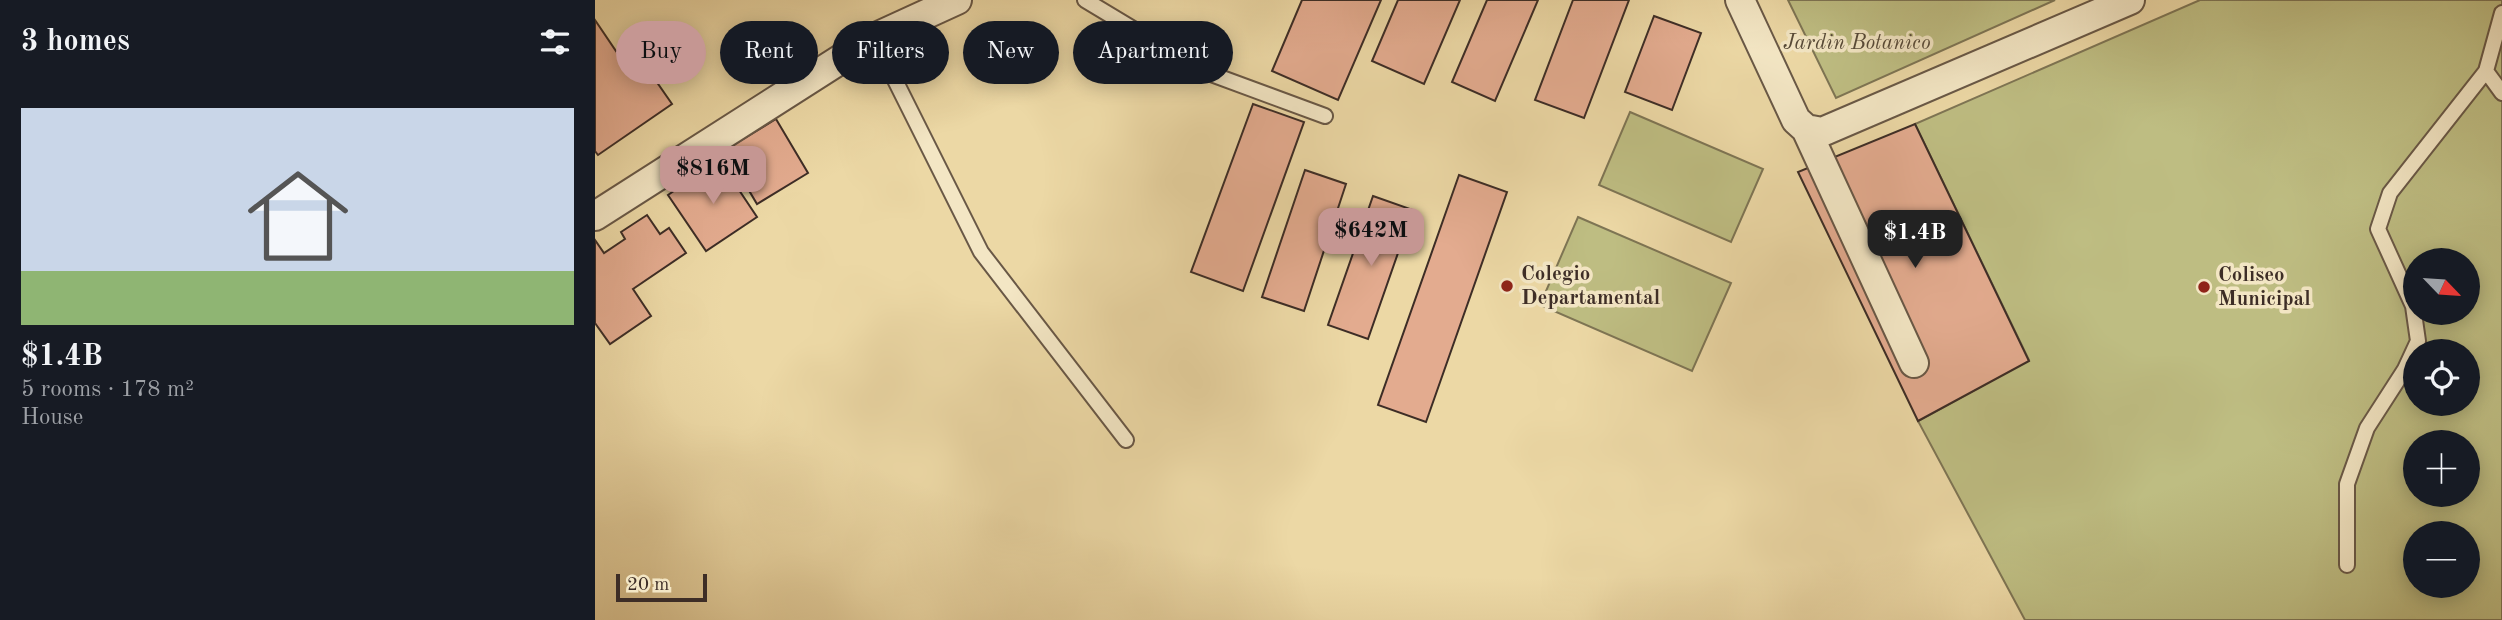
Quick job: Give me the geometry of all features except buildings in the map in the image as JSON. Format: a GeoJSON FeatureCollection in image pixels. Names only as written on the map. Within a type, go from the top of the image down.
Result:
{"type":"FeatureCollection","features":[{"type":"Feature","properties":{"kind":"street"},"geometry":{"type":"LineString","coordinates":[[911,21],[957,0]]}},
{"type":"Feature","properties":{"kind":"street"},"geometry":{"type":"LineString","coordinates":[[1740,0],[1796,120],[1806,129],[1914,363]]}},
{"type":"Feature","properties":{"kind":"street"},"geometry":{"type":"LineString","coordinates":[[1806,129],[1822,132],[2130,0]]}},
{"type":"Feature","properties":{"kind":"street"},"geometry":{"type":"LineString","coordinates":[[595,215],[832,65]]}},
{"type":"Feature","properties":{"kind":"lane"},"geometry":{"type":"LineString","coordinates":[[1085,0],[1203,71],[1325,116]]}},
{"type":"Feature","properties":{"kind":"lane"},"geometry":{"type":"LineString","coordinates":[[2347,565],[2347,484],[2367,428],[2405,369],[2418,341],[2413,306],[2378,229],[2390,193],[2486,71],[2502,13]]}},
{"type":"Feature","properties":{"kind":"lane"},"geometry":{"type":"LineString","coordinates":[[2486,71],[2502,93]]}},
{"type":"Feature","properties":{"kind":"lane"},"geometry":{"type":"LineString","coordinates":[[897,84],[981,252],[1126,440]]}},
{"type":"Feature","properties":{"kind":"green space","name":"Jardin Botanico"},"geometry":{"type":"Polygon","coordinates":[[[1788,0],[2055,0],[1836,98],[1788,0]]]}},
{"type":"Feature","properties":{"kind":"green space","name":"Coliseo Municipal"},"geometry":{"type":"Polygon","coordinates":[[[2200,0],[2502,0],[2502,620],[2025,620],[1918,421],[2029,360],[1915,124],[2200,0]]]}},
{"type":"Feature","properties":{"kind":"green space"},"geometry":{"type":"Polygon","coordinates":[[[1630,112],[1763,169],[1731,242],[1599,185],[1630,112]]]}},
{"type":"Feature","properties":{"kind":"green space"},"geometry":{"type":"Polygon","coordinates":[[[1578,217],[1731,283],[1692,371],[1540,305],[1578,217]]]}},
{"type":"Feature","properties":{"kind":"place","name":"Colegio Departamental"},"geometry":{"type":"Point","coordinates":[1507,286]}},
{"type":"Feature","properties":{"kind":"place","name":"Coliseo Municipal"},"geometry":{"type":"Point","coordinates":[2204,287]}}]}
